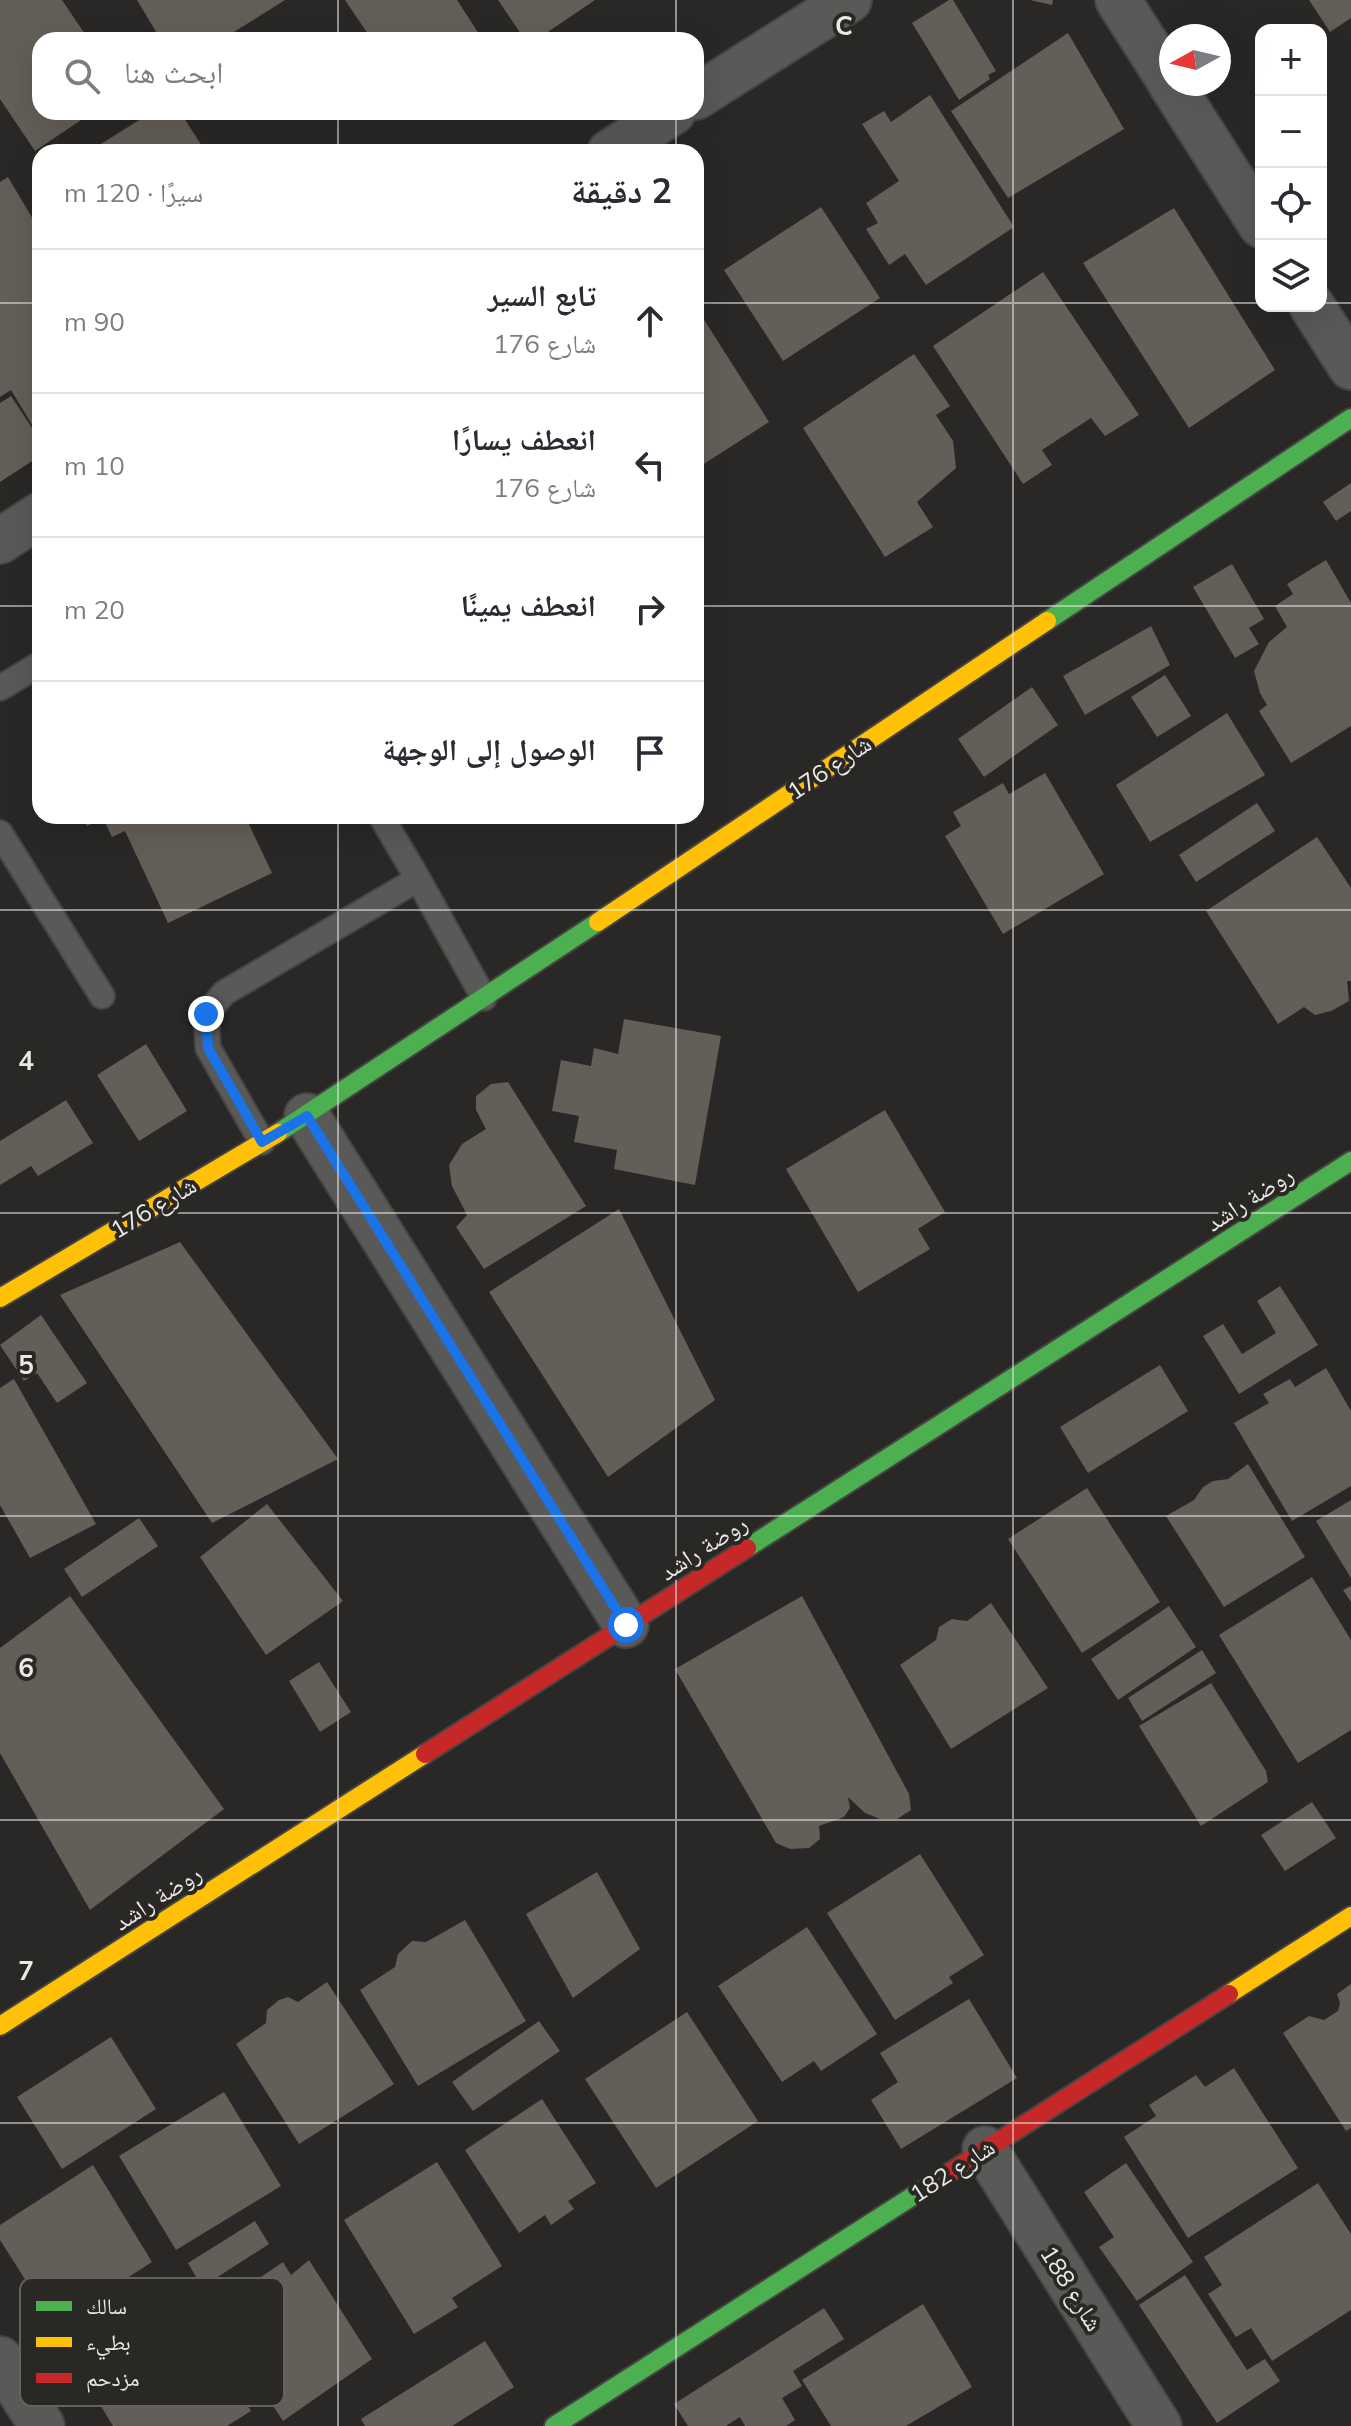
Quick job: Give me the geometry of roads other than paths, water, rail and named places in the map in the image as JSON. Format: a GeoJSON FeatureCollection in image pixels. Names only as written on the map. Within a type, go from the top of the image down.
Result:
{"type":"FeatureCollection","features":[{"type":"Feature","properties":{"kind":"street"},"geometry":{"type":"LineString","coordinates":[[704,92],[849,0]]}},
{"type":"Feature","properties":{"kind":"street"},"geometry":{"type":"LineString","coordinates":[[1118,0],[1159,65]]}},
{"type":"Feature","properties":{"kind":"street"},"geometry":{"type":"LineString","coordinates":[[1179,96],[1255,216]]}},
{"type":"Feature","properties":{"kind":"street"},"geometry":{"type":"LineString","coordinates":[[623,144],[660,120]]}},
{"type":"Feature","properties":{"kind":"street"},"geometry":{"type":"LineString","coordinates":[[1316,312],[1351,367]]}},
{"type":"Feature","properties":{"kind":"street","name":"شارع 176"},"geometry":{"type":"LineString","coordinates":[[0,1298],[307,1116],[1351,418]]}},
{"type":"Feature","properties":{"kind":"street"},"geometry":{"type":"LineString","coordinates":[[0,541],[32,520]]}},
{"type":"Feature","properties":{"kind":"street"},"geometry":{"type":"LineString","coordinates":[[307,1116],[626,1625]]}},
{"type":"Feature","properties":{"kind":"street","name":"روضة راشد"},"geometry":{"type":"LineString","coordinates":[[0,2026],[1351,1161]]}},
{"type":"Feature","properties":{"kind":"street","name":"شارع 182"},"geometry":{"type":"LineString","coordinates":[[554,2426],[1351,1916]]}},
{"type":"Feature","properties":{"kind":"street","name":"شارع 188"},"geometry":{"type":"LineString","coordinates":[[985,2149],[1159,2426]]}},
{"type":"Feature","properties":{"kind":"street"},"geometry":{"type":"LineString","coordinates":[[0,2359],[20,2391]]}},
{"type":"Feature","properties":{"kind":"street"},"geometry":{"type":"LineString","coordinates":[[29,2406],[42,2426]]}},
{"type":"Feature","properties":{"kind":"lane"},"geometry":{"type":"LineString","coordinates":[[0,688],[32,669]]}},
{"type":"Feature","properties":{"kind":"lane"},"geometry":{"type":"LineString","coordinates":[[386,824],[484,998]]}},
{"type":"Feature","properties":{"kind":"lane"},"geometry":{"type":"LineString","coordinates":[[0,833],[102,996]]}},
{"type":"Feature","properties":{"kind":"lane"},"geometry":{"type":"LineString","coordinates":[[262,1142],[208,1048],[206,1014],[224,993],[418,879]]}}]}
